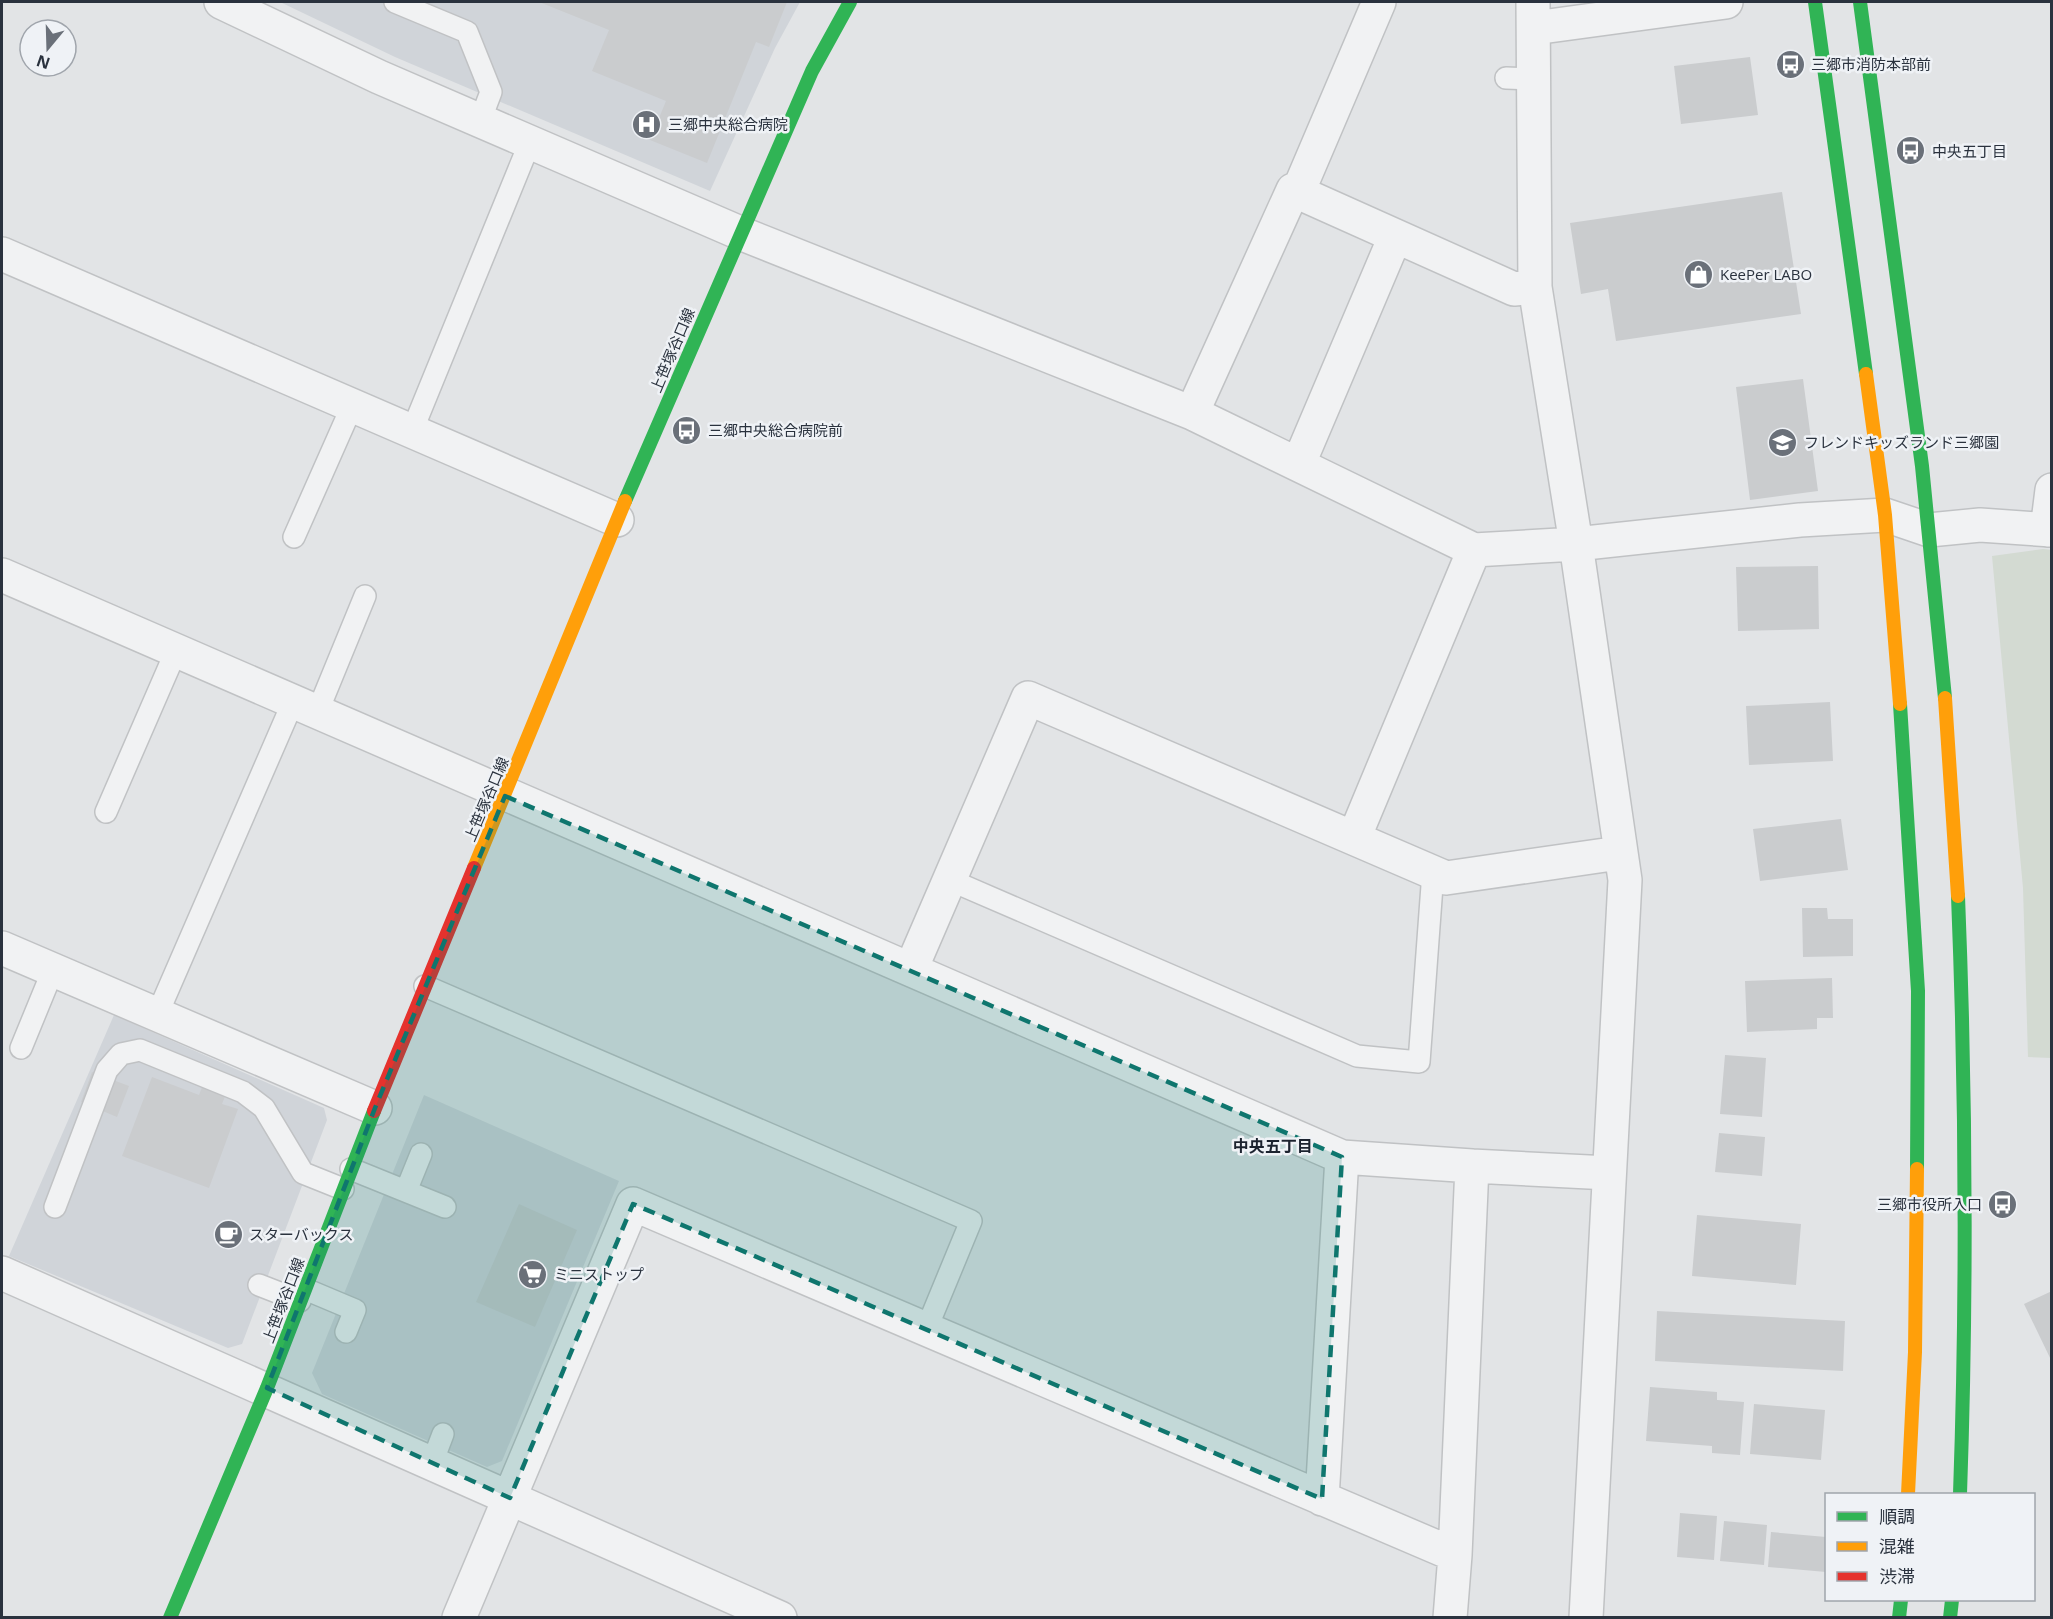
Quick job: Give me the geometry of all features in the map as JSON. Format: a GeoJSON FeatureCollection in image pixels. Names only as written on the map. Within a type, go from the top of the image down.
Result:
{"type":"FeatureCollection","features":[{"type":"Feature","properties":{"kind":"street"},"geometry":{"type":"LineString","coordinates":[[221,2],[379,77],[740,233],[1192,413],[1474,550],[1576,544],[1800,520],[1885,515],[1929,530],[1980,525],[2049,530],[2052,490]]}},
{"type":"Feature","properties":{"kind":"street","name":"上笹塚谷口線"},"geometry":{"type":"LineString","coordinates":[[170,1617],[267,1388],[375,1108],[617,520],[812,71],[850,2]]}},
{"type":"Feature","properties":{"kind":"street"},"geometry":{"type":"LineString","coordinates":[[1586,1617],[1624,880],[1576,544],[1535,287],[1520,78],[1533,15],[1726,2]]}},
{"type":"Feature","properties":{"kind":"street"},"geometry":{"type":"LineString","coordinates":[[1815,2],[1885,515],[1909,811],[1918,991],[1915,1340],[1908,1493]]}},
{"type":"Feature","properties":{"kind":"street"},"geometry":{"type":"LineString","coordinates":[[1860,2],[1929,530],[1952,807],[1963,990],[1966,1345],[1960,1493]]}},
{"type":"Feature","properties":{"kind":"street"},"geometry":{"type":"LineString","coordinates":[[1298,192],[1380,17]]}},
{"type":"Feature","properties":{"kind":"street"},"geometry":{"type":"LineString","coordinates":[[1192,413],[1293,190],[1514,289],[1535,287]]}},
{"type":"Feature","properties":{"kind":"street"},"geometry":{"type":"LineString","coordinates":[[1299,463],[1395,237]]}},
{"type":"Feature","properties":{"kind":"street"},"geometry":{"type":"LineString","coordinates":[[2,254],[617,520]]}},
{"type":"Feature","properties":{"kind":"street"},"geometry":{"type":"LineString","coordinates":[[1354,838],[1474,550]]}},
{"type":"Feature","properties":{"kind":"street"},"geometry":{"type":"LineString","coordinates":[[2,575],[505,796],[911,969],[1342,1157],[1608,1173]]}},
{"type":"Feature","properties":{"kind":"street"},"geometry":{"type":"LineString","coordinates":[[911,969],[1028,698],[1446,878],[1619,852]]}},
{"type":"Feature","properties":{"kind":"street"},"geometry":{"type":"LineString","coordinates":[[2,948],[375,1108]]}},
{"type":"Feature","properties":{"kind":"street"},"geometry":{"type":"LineString","coordinates":[[1322,1499],[1342,1157]]}},
{"type":"Feature","properties":{"kind":"street"},"geometry":{"type":"LineString","coordinates":[[1450,1617],[1455,1556],[1472,1166]]}},
{"type":"Feature","properties":{"kind":"street"},"geometry":{"type":"LineString","coordinates":[[459,1617],[633,1204],[1455,1556]]}},
{"type":"Feature","properties":{"kind":"street"},"geometry":{"type":"LineString","coordinates":[[2,1273],[267,1388],[437,1449],[510,1497],[780,1617]]}},
{"type":"Feature","properties":{"kind":"street"},"geometry":{"type":"LineString","coordinates":[[1899,1617],[1901,1601]]}},
{"type":"Feature","properties":{"kind":"street"},"geometry":{"type":"LineString","coordinates":[[1950,1617],[1952,1601]]}},
{"type":"Feature","properties":{"kind":"lane"},"geometry":{"type":"LineString","coordinates":[[395,2],[467,32],[491,92],[480,121]]}},
{"type":"Feature","properties":{"kind":"lane"},"geometry":{"type":"LineString","coordinates":[[411,431],[530,142]]}},
{"type":"Feature","properties":{"kind":"lane"},"geometry":{"type":"LineString","coordinates":[[294,537],[352,406]]}},
{"type":"Feature","properties":{"kind":"lane"},"geometry":{"type":"LineString","coordinates":[[158,1015],[305,708],[365,596]]}},
{"type":"Feature","properties":{"kind":"lane"},"geometry":{"type":"LineString","coordinates":[[106,812],[176,651]]}},
{"type":"Feature","properties":{"kind":"lane"},"geometry":{"type":"LineString","coordinates":[[950,880],[1357,1056],[1419,1062],[1433,872]]}},
{"type":"Feature","properties":{"kind":"lane"},"geometry":{"type":"LineString","coordinates":[[21,1048],[53,970]]}},
{"type":"Feature","properties":{"kind":"lane"},"geometry":{"type":"LineString","coordinates":[[425,986],[971,1221],[926,1330]]}},
{"type":"Feature","properties":{"kind":"lane"},"geometry":{"type":"LineString","coordinates":[[55,1207],[107,1070],[121,1054],[140,1050],[243,1092],[264,1108],[303,1173],[343,1189]]}},
{"type":"Feature","properties":{"kind":"lane"},"geometry":{"type":"LineString","coordinates":[[406,1191],[421,1154]]}},
{"type":"Feature","properties":{"kind":"lane"},"geometry":{"type":"LineString","coordinates":[[351,1169],[445,1207]]}},
{"type":"Feature","properties":{"kind":"lane"},"geometry":{"type":"LineString","coordinates":[[259,1285],[355,1310],[346,1332]]}},
{"type":"Feature","properties":{"kind":"highlighted area"},"geometry":{"type":"Polygon","coordinates":[[[505,796],[1342,1157],[1322,1499],[633,1204],[510,1498],[267,1388],[375,1108],[505,796]]]}},
{"type":"Feature","properties":{"kind":"shaded area","name":"三郷中央総合病院"},"geometry":{"type":"Polygon","coordinates":[[[280,2],[800,2],[775,48],[710,191],[395,57],[280,2]]]}},
{"type":"Feature","properties":{"kind":"shaded area"},"geometry":{"type":"Polygon","coordinates":[[[2043,549],[2052,550],[2051,1058],[2028,1057],[2023,888],[1992,556],[2043,549]]]}},
{"type":"Feature","properties":{"kind":"shaded area"},"geometry":{"type":"Polygon","coordinates":[[[114,1015],[324,1108],[327,1120],[242,1344],[228,1348],[9,1256],[114,1015]]]}},
{"type":"Feature","properties":{"kind":"shaded area"},"geometry":{"type":"Polygon","coordinates":[[[424,1095],[619,1181],[502,1461],[487,1467],[322,1394],[312,1373],[424,1095]]]}},
{"type":"Feature","properties":{"kind":"building"},"geometry":{"type":"Polygon","coordinates":[[[539,2],[787,2],[769,47],[756,42],[707,163],[650,140],[666,101],[592,71],[609,30],[539,2]]]}},
{"type":"Feature","properties":{"kind":"building"},"geometry":{"type":"Polygon","coordinates":[[[1750,57],[1758,115],[1681,124],[1674,66],[1750,57]]]}},
{"type":"Feature","properties":{"kind":"building"},"geometry":{"type":"Polygon","coordinates":[[[1782,192],[1801,314],[1616,341],[1608,289],[1581,294],[1570,223],[1782,192]]]}},
{"type":"Feature","properties":{"kind":"building"},"geometry":{"type":"Polygon","coordinates":[[[1803,379],[1818,491],[1750,500],[1736,387],[1803,379]]]}},
{"type":"Feature","properties":{"kind":"building"},"geometry":{"type":"Polygon","coordinates":[[[1818,566],[1819,629],[1738,631],[1736,567],[1818,566]]]}},
{"type":"Feature","properties":{"kind":"building"},"geometry":{"type":"Polygon","coordinates":[[[1830,702],[1833,761],[1749,765],[1746,706],[1830,702]]]}},
{"type":"Feature","properties":{"kind":"building"},"geometry":{"type":"Polygon","coordinates":[[[1841,819],[1848,870],[1760,881],[1753,829],[1841,819]]]}},
{"type":"Feature","properties":{"kind":"building"},"geometry":{"type":"Polygon","coordinates":[[[1802,908],[1827,908],[1828,919],[1853,919],[1853,956],[1803,957],[1802,908]]]}},
{"type":"Feature","properties":{"kind":"building"},"geometry":{"type":"Polygon","coordinates":[[[1832,978],[1833,1018],[1817,1018],[1817,1029],[1747,1032],[1745,981],[1832,978]]]}},
{"type":"Feature","properties":{"kind":"building"},"geometry":{"type":"Polygon","coordinates":[[[1725,1055],[1766,1058],[1762,1117],[1720,1114],[1725,1055]]]}},
{"type":"Feature","properties":{"kind":"building"},"geometry":{"type":"Polygon","coordinates":[[[210,1067],[233,1076],[222,1104],[238,1109],[209,1188],[122,1156],[152,1077],[199,1095],[210,1067]]]}},
{"type":"Feature","properties":{"kind":"building"},"geometry":{"type":"Polygon","coordinates":[[[92,1072],[129,1086],[117,1117],[81,1102],[92,1072]]]}},
{"type":"Feature","properties":{"kind":"building"},"geometry":{"type":"Polygon","coordinates":[[[1719,1133],[1765,1137],[1762,1176],[1715,1172],[1719,1133]]]}},
{"type":"Feature","properties":{"kind":"building"},"geometry":{"type":"Polygon","coordinates":[[[519,1204],[577,1230],[535,1327],[476,1302],[519,1204]]]}},
{"type":"Feature","properties":{"kind":"building"},"geometry":{"type":"Polygon","coordinates":[[[1697,1215],[1801,1224],[1796,1285],[1692,1276],[1697,1215]]]}},
{"type":"Feature","properties":{"kind":"building"},"geometry":{"type":"Polygon","coordinates":[[[2052,1291],[2052,1362],[2024,1304],[2052,1291]]]}},
{"type":"Feature","properties":{"kind":"building"},"geometry":{"type":"Polygon","coordinates":[[[1657,1311],[1845,1321],[1843,1371],[1655,1361],[1657,1311]]]}},
{"type":"Feature","properties":{"kind":"building"},"geometry":{"type":"Polygon","coordinates":[[[1650,1387],[1717,1392],[1717,1400],[1744,1402],[1740,1455],[1712,1453],[1712,1446],[1646,1441],[1650,1387]]]}},
{"type":"Feature","properties":{"kind":"building"},"geometry":{"type":"Polygon","coordinates":[[[1754,1404],[1825,1410],[1821,1460],[1750,1454],[1754,1404]]]}},
{"type":"Feature","properties":{"kind":"building"},"geometry":{"type":"Polygon","coordinates":[[[1680,1513],[1717,1516],[1714,1560],[1677,1557],[1680,1513]]]}},
{"type":"Feature","properties":{"kind":"building"},"geometry":{"type":"Polygon","coordinates":[[[1724,1521],[1767,1525],[1764,1565],[1720,1561],[1724,1521]]]}},
{"type":"Feature","properties":{"kind":"building"},"geometry":{"type":"Polygon","coordinates":[[[1771,1532],[1825,1537],[1825,1572],[1768,1567],[1771,1532]]]}},
{"type":"Feature","properties":{"kind":"traffic: fast"},"geometry":{"type":"LineString","coordinates":[[625,501],[812,71],[850,2]]}},
{"type":"Feature","properties":{"kind":"traffic: fast"},"geometry":{"type":"LineString","coordinates":[[1815,2],[1866,374]]}},
{"type":"Feature","properties":{"kind":"traffic: fast"},"geometry":{"type":"LineString","coordinates":[[1860,2],[1922,466],[1945,698]]}},
{"type":"Feature","properties":{"kind":"traffic: fast"},"geometry":{"type":"LineString","coordinates":[[1900,704],[1918,991],[1917,1169]]}},
{"type":"Feature","properties":{"kind":"traffic: fast"},"geometry":{"type":"LineString","coordinates":[[1958,896],[1965,1195],[1960,1493]]}},
{"type":"Feature","properties":{"kind":"traffic: fast"},"geometry":{"type":"LineString","coordinates":[[170,1618],[267,1388],[374,1111]]}},
{"type":"Feature","properties":{"kind":"traffic: fast"},"geometry":{"type":"LineString","coordinates":[[1899,1618],[1901,1601]]}},
{"type":"Feature","properties":{"kind":"traffic: fast"},"geometry":{"type":"LineString","coordinates":[[1950,1618],[1952,1601]]}},
{"type":"Feature","properties":{"kind":"traffic: slow"},"geometry":{"type":"LineString","coordinates":[[1866,374],[1885,515],[1900,704]]}},
{"type":"Feature","properties":{"kind":"traffic: slow"},"geometry":{"type":"LineString","coordinates":[[474,868],[625,501]]}},
{"type":"Feature","properties":{"kind":"traffic: slow"},"geometry":{"type":"LineString","coordinates":[[1945,698],[1958,896]]}},
{"type":"Feature","properties":{"kind":"traffic: slow"},"geometry":{"type":"LineString","coordinates":[[1908,1493],[1915,1352],[1917,1169]]}},
{"type":"Feature","properties":{"kind":"traffic: jam"},"geometry":{"type":"LineString","coordinates":[[374,1111],[474,868]]}},
{"type":"Feature","properties":{"kind":"place","name":"三郷市消防本部前"},"geometry":{"type":"Point","coordinates":[1790,64]}},
{"type":"Feature","properties":{"kind":"place","name":"三郷中央総合病院"},"geometry":{"type":"Point","coordinates":[647,124]}},
{"type":"Feature","properties":{"kind":"place","name":"中央五丁目"},"geometry":{"type":"Point","coordinates":[1911,151]}},
{"type":"Feature","properties":{"kind":"place","name":"KeePer LABO"},"geometry":{"type":"Point","coordinates":[1699,274]}},
{"type":"Feature","properties":{"kind":"place","name":"三郷中央総合病院前"},"geometry":{"type":"Point","coordinates":[687,430]}},
{"type":"Feature","properties":{"kind":"place","name":"フレンドキッズランド三郷園"},"geometry":{"type":"Point","coordinates":[1783,442]}},
{"type":"Feature","properties":{"kind":"place","name":"三郷市役所入口"},"geometry":{"type":"Point","coordinates":[2003,1204]}},
{"type":"Feature","properties":{"kind":"place","name":"スターバックス"},"geometry":{"type":"Point","coordinates":[228,1234]}},
{"type":"Feature","properties":{"kind":"place","name":"ミニストップ"},"geometry":{"type":"Point","coordinates":[533,1274]}},
{"type":"Feature","properties":{"kind":"district","name":"中央五丁目"},"geometry":{"type":"Point","coordinates":[1273,1146]}}]}
